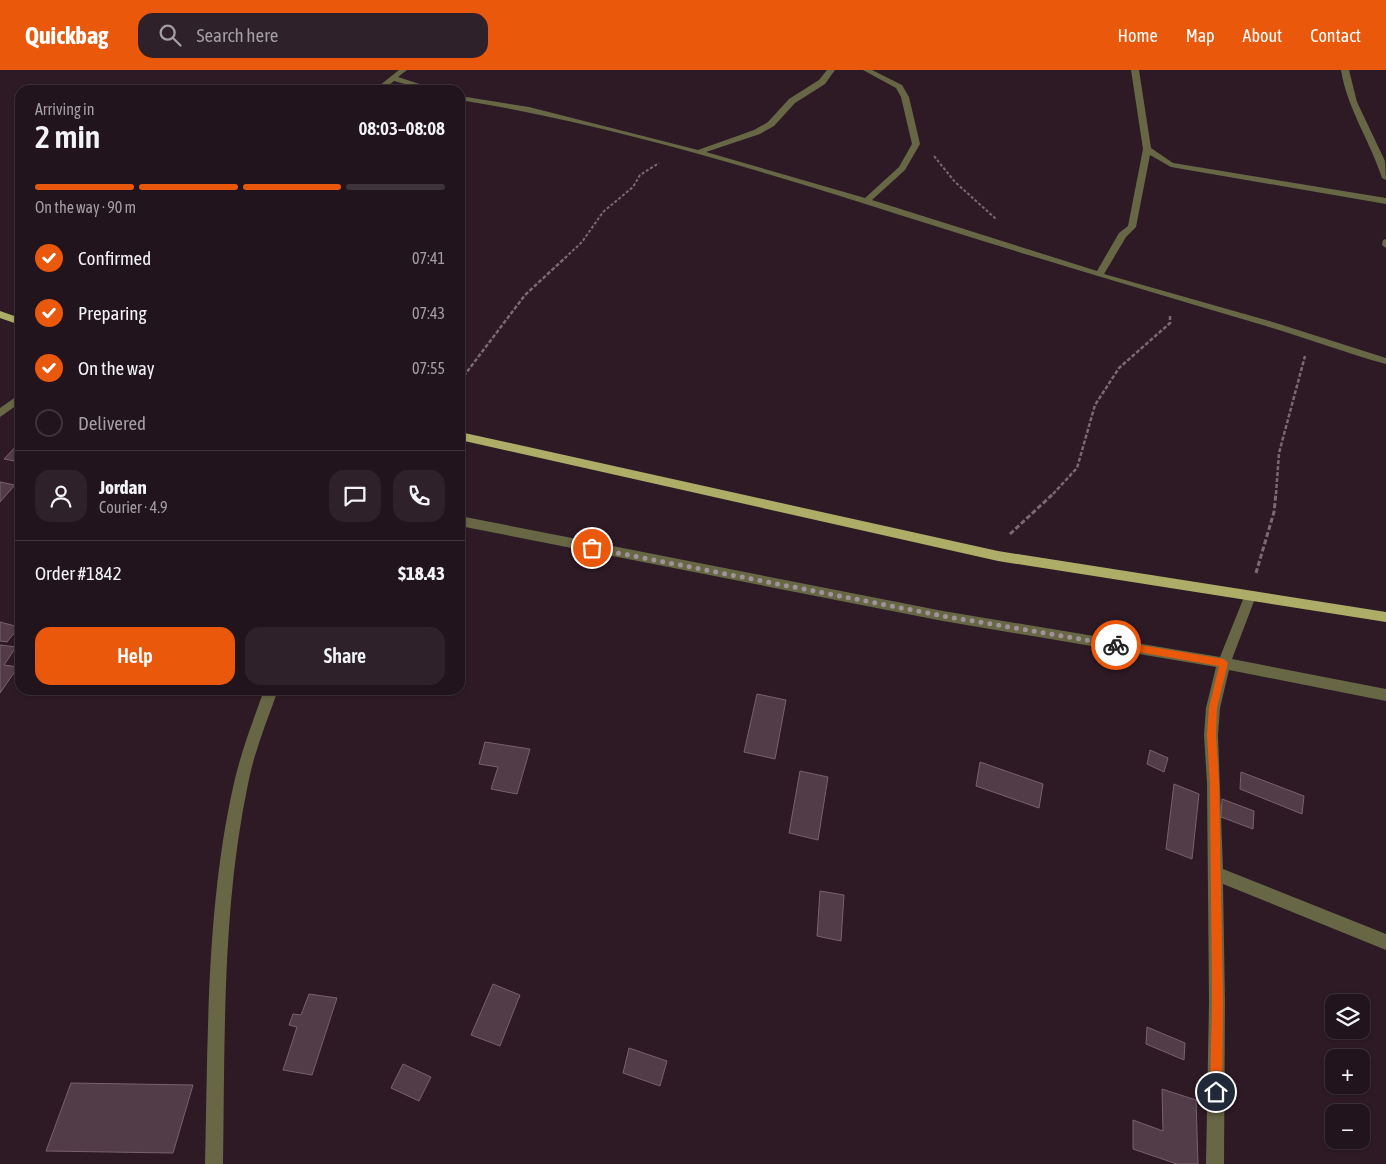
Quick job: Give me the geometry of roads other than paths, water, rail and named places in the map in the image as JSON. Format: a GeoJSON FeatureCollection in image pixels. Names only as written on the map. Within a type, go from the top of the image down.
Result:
{"type":"FeatureCollection","features":[{"type":"Feature","properties":{"kind":"main road"},"geometry":{"type":"LineString","coordinates":[[0,314],[15,320]]}},
{"type":"Feature","properties":{"kind":"main road"},"geometry":{"type":"LineString","coordinates":[[465,437],[989,554],[1386,617]]}},
{"type":"Feature","properties":{"kind":"street"},"geometry":{"type":"LineString","coordinates":[[384,85],[403,70]]}},
{"type":"Feature","properties":{"kind":"street"},"geometry":{"type":"LineString","coordinates":[[698,152],[757,132],[771,124],[792,101],[822,82],[831,70]]}},
{"type":"Feature","properties":{"kind":"street"},"geometry":{"type":"LineString","coordinates":[[866,201],[894,177],[914,151],[916,144],[905,97],[899,87],[867,70]]}},
{"type":"Feature","properties":{"kind":"street"},"geometry":{"type":"LineString","coordinates":[[1099,275],[1122,234],[1132,227],[1147,149],[1135,70]]}},
{"type":"Feature","properties":{"kind":"street"},"geometry":{"type":"LineString","coordinates":[[1346,70],[1347,82],[1355,107],[1378,153],[1386,178]]}},
{"type":"Feature","properties":{"kind":"street"},"geometry":{"type":"LineString","coordinates":[[393,78],[417,85]]}},
{"type":"Feature","properties":{"kind":"street"},"geometry":{"type":"LineString","coordinates":[[465,99],[530,109],[698,152],[866,201],[1099,275],[1273,325],[1386,361]]}},
{"type":"Feature","properties":{"kind":"street"},"geometry":{"type":"LineString","coordinates":[[1147,149],[1171,166],[1386,201]]}},
{"type":"Feature","properties":{"kind":"street"},"geometry":{"type":"LineString","coordinates":[[0,413],[15,402]]}},
{"type":"Feature","properties":{"kind":"street"},"geometry":{"type":"LineString","coordinates":[[465,522],[943,616],[1224,663],[1386,695]]}},
{"type":"Feature","properties":{"kind":"street"},"geometry":{"type":"LineString","coordinates":[[1215,1164],[1216,874],[1211,735],[1213,708],[1224,663],[1250,596]]}},
{"type":"Feature","properties":{"kind":"street"},"geometry":{"type":"LineString","coordinates":[[214,1164],[216,1061],[223,905],[230,841],[244,773],[269,695]]}},
{"type":"Feature","properties":{"kind":"street"},"geometry":{"type":"LineString","coordinates":[[1216,874],[1386,942]]}}]}
